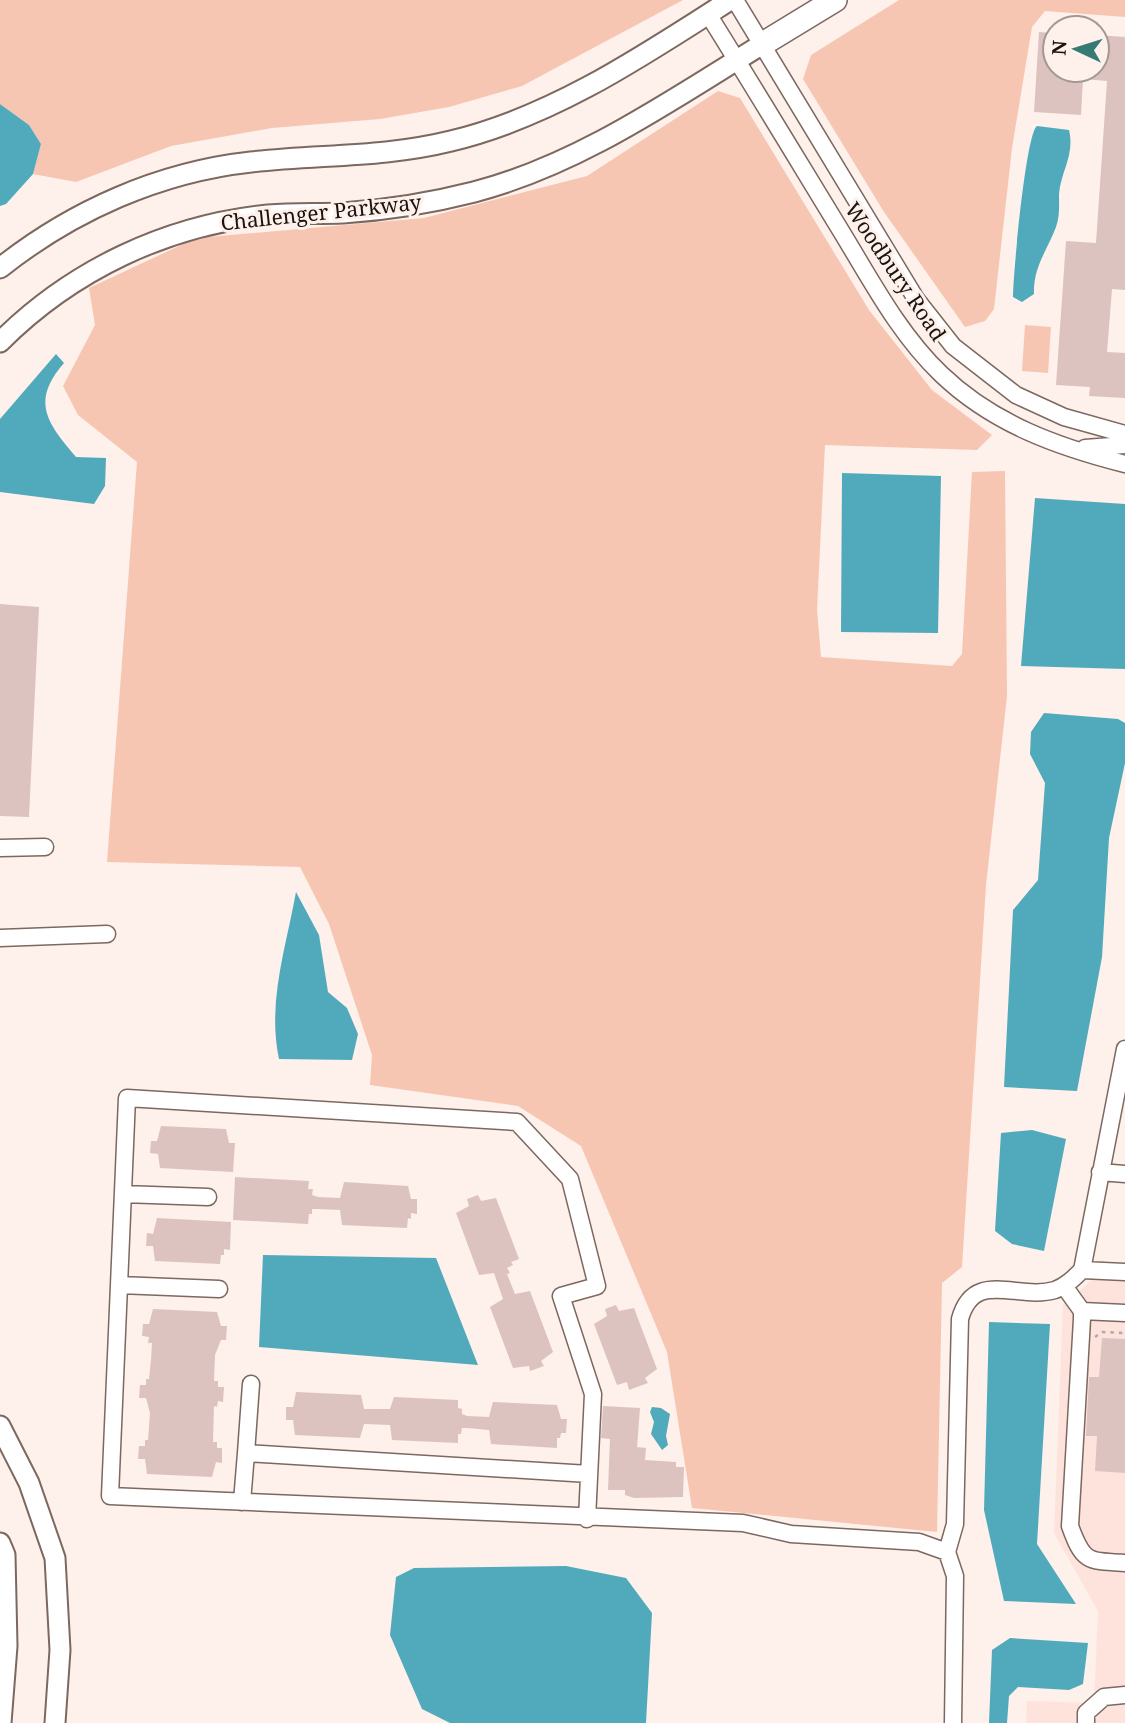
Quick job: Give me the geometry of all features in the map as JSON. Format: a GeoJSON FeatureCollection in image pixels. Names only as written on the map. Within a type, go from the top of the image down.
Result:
{"type":"FeatureCollection","features":[{"type":"Feature","properties":{"kind":"highway","name":"Challenger Parkway"},"geometry":{"type":"LineString","coordinates":[[761,45],[835,0]]}},
{"type":"Feature","properties":{"kind":"main road"},"geometry":{"type":"LineString","coordinates":[[0,268],[41,238],[83,213],[174,177],[250,162],[398,152],[497,127],[570,95],[730,0]]}},
{"type":"Feature","properties":{"kind":"main road","name":"Challenger Parkway"},"geometry":{"type":"LineString","coordinates":[[0,342],[71,284],[152,242],[228,221],[400,207],[501,184],[604,139],[761,45]]}},
{"type":"Feature","properties":{"kind":"main road"},"geometry":{"type":"LineString","coordinates":[[0,1426],[29,1483],[55,1558],[60,1650],[55,1723]]}},
{"type":"Feature","properties":{"kind":"main road"},"geometry":{"type":"LineString","coordinates":[[0,1543],[5,1555],[7,1646],[1,1723]]}},
{"type":"Feature","properties":{"kind":"street","name":"Woodbury Road"},"geometry":{"type":"LineString","coordinates":[[735,0],[916,299],[953,346],[1016,395],[1064,418],[1125,434]]}},
{"type":"Feature","properties":{"kind":"street","name":"Woodbury Road"},"geometry":{"type":"LineString","coordinates":[[708,14],[908,336],[942,375],[986,408],[1034,436],[1061,447],[1125,464]]}},
{"type":"Feature","properties":{"kind":"street"},"geometry":{"type":"LineString","coordinates":[[1108,429],[1125,423]]}},
{"type":"Feature","properties":{"kind":"street"},"geometry":{"type":"LineString","coordinates":[[1061,447],[1125,445]]}},
{"type":"Feature","properties":{"kind":"street"},"geometry":{"type":"LineString","coordinates":[[0,848],[45,847]]}},
{"type":"Feature","properties":{"kind":"street"},"geometry":{"type":"LineString","coordinates":[[0,938],[107,934]]}},
{"type":"Feature","properties":{"kind":"street"},"geometry":{"type":"LineString","coordinates":[[953,1723],[955,1576],[947,1552],[955,1524],[960,1319],[965,1303],[976,1292],[990,1289],[1040,1293],[1064,1286],[1082,1270],[1125,1049]]}},
{"type":"Feature","properties":{"kind":"street"},"geometry":{"type":"LineString","coordinates":[[587,1519],[593,1394],[561,1296],[597,1286],[570,1179],[517,1122],[127,1098],[110,1496],[587,1519],[743,1523],[791,1534],[919,1542],[947,1552]]}},
{"type":"Feature","properties":{"kind":"street"},"geometry":{"type":"LineString","coordinates":[[1100,1172],[1125,1174]]}},
{"type":"Feature","properties":{"kind":"street"},"geometry":{"type":"LineString","coordinates":[[123,1194],[208,1197]]}},
{"type":"Feature","properties":{"kind":"street"},"geometry":{"type":"LineString","coordinates":[[1082,1270],[1125,1272]]}},
{"type":"Feature","properties":{"kind":"street"},"geometry":{"type":"LineString","coordinates":[[119,1285],[219,1289]]}},
{"type":"Feature","properties":{"kind":"street"},"geometry":{"type":"LineString","coordinates":[[1064,1286],[1082,1311],[1070,1526],[1080,1553],[1092,1561],[1125,1563]]}},
{"type":"Feature","properties":{"kind":"street"},"geometry":{"type":"LineString","coordinates":[[1082,1311],[1125,1313]]}},
{"type":"Feature","properties":{"kind":"street"},"geometry":{"type":"LineString","coordinates":[[242,1503],[251,1384]]}},
{"type":"Feature","properties":{"kind":"street"},"geometry":{"type":"LineString","coordinates":[[246,1453],[589,1474]]}},
{"type":"Feature","properties":{"kind":"street"},"geometry":{"type":"LineString","coordinates":[[1086,1723],[1086,1713],[1104,1697],[1125,1695]]}},
{"type":"Feature","properties":{"kind":"shaded area"},"geometry":{"type":"Polygon","coordinates":[[[0,0],[683,0],[522,86],[449,107],[380,119],[272,128],[171,146],[76,182],[33,174],[41,144],[29,125],[0,104],[0,0]]]}},
{"type":"Feature","properties":{"kind":"shaded area"},"geometry":{"type":"Polygon","coordinates":[[[899,0],[1125,0],[1125,17],[1045,11],[1032,27],[1012,148],[994,309],[985,321],[965,327],[884,212],[803,79],[811,55],[899,0]]]}},
{"type":"Feature","properties":{"kind":"shaded area"},"geometry":{"type":"Polygon","coordinates":[[[718,91],[740,98],[869,310],[932,390],[992,435],[977,450],[825,445],[817,610],[821,657],[952,666],[962,654],[972,472],[1005,471],[1007,696],[986,885],[962,1267],[942,1283],[937,1532],[692,1508],[667,1352],[581,1146],[518,1106],[370,1085],[372,1055],[329,924],[300,867],[107,862],[137,462],[78,415],[63,386],[95,325],[89,288],[196,238],[424,218],[587,176],[718,91]]]}},
{"type":"Feature","properties":{"kind":"shaded area"},"geometry":{"type":"Polygon","coordinates":[[[1025,325],[1051,327],[1048,373],[1022,371],[1025,325]]]}},
{"type":"Feature","properties":{"kind":"shaded area"},"geometry":{"type":"Polygon","coordinates":[[[1092,1280],[1125,1282],[1125,1723],[1026,1723],[1027,1701],[1094,1703],[1098,1611],[1054,1533],[1063,1305],[1092,1280]]]}},
{"type":"Feature","properties":{"kind":"water"},"geometry":{"type":"Polygon","coordinates":[[[0,104],[29,125],[41,144],[33,174],[6,204],[0,206],[0,104]]]}},
{"type":"Feature","properties":{"kind":"water"},"geometry":{"type":"Polygon","coordinates":[[[1037,126],[1069,130],[1070,147],[1060,186],[1056,227],[1038,267],[1034,294],[1022,302],[1013,297],[1015,262],[1025,177],[1037,126]]]}},
{"type":"Feature","properties":{"kind":"water"},"geometry":{"type":"Polygon","coordinates":[[[56,354],[64,363],[48,389],[46,411],[57,433],[76,457],[106,458],[105,486],[94,504],[0,492],[0,419],[56,354]]]}},
{"type":"Feature","properties":{"kind":"water"},"geometry":{"type":"Polygon","coordinates":[[[842,473],[941,476],[938,633],[841,632],[842,473]]]}},
{"type":"Feature","properties":{"kind":"water"},"geometry":{"type":"Polygon","coordinates":[[[1035,498],[1125,504],[1125,669],[1021,666],[1035,498]]]}},
{"type":"Feature","properties":{"kind":"water"},"geometry":{"type":"Polygon","coordinates":[[[1044,713],[1118,719],[1125,723],[1125,763],[1109,838],[1102,957],[1077,1091],[1004,1087],[1013,910],[1038,880],[1045,783],[1030,754],[1031,732],[1044,713]]]}},
{"type":"Feature","properties":{"kind":"water"},"geometry":{"type":"Polygon","coordinates":[[[296,892],[319,935],[328,992],[347,1008],[358,1034],[352,1060],[279,1059],[276,996],[296,892]]]}},
{"type":"Feature","properties":{"kind":"water"},"geometry":{"type":"Polygon","coordinates":[[[1032,1130],[1066,1139],[1044,1251],[1012,1244],[995,1231],[1001,1133],[1032,1130]]]}},
{"type":"Feature","properties":{"kind":"water"},"geometry":{"type":"Polygon","coordinates":[[[263,1255],[436,1258],[478,1365],[259,1347],[263,1255]]]}},
{"type":"Feature","properties":{"kind":"water"},"geometry":{"type":"Polygon","coordinates":[[[989,1322],[1050,1324],[1037,1544],[1076,1604],[1004,1601],[984,1510],[989,1322]]]}},
{"type":"Feature","properties":{"kind":"water"},"geometry":{"type":"Polygon","coordinates":[[[652,1407],[661,1408],[670,1414],[666,1436],[668,1445],[662,1450],[651,1434],[654,1422],[650,1412],[652,1407]]]}},
{"type":"Feature","properties":{"kind":"water"},"geometry":{"type":"Polygon","coordinates":[[[566,1566],[626,1578],[652,1613],[646,1723],[450,1723],[422,1709],[390,1635],[396,1577],[414,1568],[566,1566]]]}},
{"type":"Feature","properties":{"kind":"water"},"geometry":{"type":"Polygon","coordinates":[[[1010,1638],[1088,1643],[1083,1684],[1069,1690],[1018,1687],[1009,1696],[1007,1723],[989,1723],[992,1650],[1010,1638]]]}},
{"type":"Feature","properties":{"kind":"building"},"geometry":{"type":"Polygon","coordinates":[[[1041,32],[1041,84],[1083,84],[1081,115],[1034,112],[1041,32]]]}},
{"type":"Feature","properties":{"kind":"building"},"geometry":{"type":"Polygon","coordinates":[[[1111,36],[1125,37],[1125,290],[1112,289],[1107,352],[1125,353],[1125,398],[1089,396],[1090,387],[1056,385],[1066,241],[1096,243],[1107,84],[1111,84],[1111,36]]]}},
{"type":"Feature","properties":{"kind":"building"},"geometry":{"type":"Polygon","coordinates":[[[0,604],[39,607],[29,817],[0,816],[0,604]]]}},
{"type":"Feature","properties":{"kind":"building"},"geometry":{"type":"Polygon","coordinates":[[[161,1126],[226,1129],[229,1143],[235,1143],[233,1172],[160,1168],[158,1154],[150,1153],[151,1141],[157,1141],[161,1126]]]}},
{"type":"Feature","properties":{"kind":"building"},"geometry":{"type":"Polygon","coordinates":[[[235,1177],[309,1181],[308,1189],[313,1189],[312,1195],[318,1197],[340,1198],[344,1182],[408,1186],[411,1199],[417,1199],[417,1214],[411,1213],[407,1228],[342,1225],[340,1210],[312,1209],[308,1224],[233,1220],[235,1177]]]}},
{"type":"Feature","properties":{"kind":"building"},"geometry":{"type":"Polygon","coordinates":[[[478,1195],[481,1201],[496,1198],[519,1259],[511,1262],[513,1265],[507,1268],[510,1273],[507,1274],[515,1294],[530,1291],[553,1352],[541,1361],[544,1366],[530,1371],[529,1366],[513,1368],[490,1307],[503,1299],[494,1273],[479,1275],[456,1213],[469,1206],[467,1199],[478,1195]]]}},
{"type":"Feature","properties":{"kind":"building"},"geometry":{"type":"Polygon","coordinates":[[[157,1218],[231,1222],[230,1250],[224,1249],[220,1264],[155,1261],[153,1246],[146,1246],[147,1233],[153,1234],[157,1218]]]}},
{"type":"Feature","properties":{"kind":"building"},"geometry":{"type":"Polygon","coordinates":[[[616,1305],[619,1311],[634,1308],[657,1369],[645,1378],[648,1383],[629,1390],[627,1382],[617,1385],[594,1324],[607,1316],[605,1309],[616,1305]]]}},
{"type":"Feature","properties":{"kind":"building"},"geometry":{"type":"Polygon","coordinates":[[[153,1309],[217,1312],[221,1326],[227,1326],[226,1340],[221,1340],[215,1355],[214,1381],[218,1381],[218,1387],[224,1387],[223,1402],[218,1401],[217,1407],[214,1406],[213,1442],[217,1442],[217,1448],[222,1448],[222,1463],[216,1462],[212,1477],[147,1474],[145,1459],[138,1459],[139,1446],[145,1446],[145,1440],[148,1440],[150,1413],[146,1398],[139,1398],[140,1385],[146,1385],[146,1379],[149,1379],[152,1343],[148,1343],[149,1337],[142,1336],[143,1324],[149,1324],[153,1309]]]}},
{"type":"Feature","properties":{"kind":"building"},"geometry":{"type":"Polygon","coordinates":[[[1102,1338],[1125,1339],[1125,1473],[1095,1471],[1097,1436],[1086,1436],[1089,1377],[1099,1377],[1102,1338]]]}},
{"type":"Feature","properties":{"kind":"building"},"geometry":{"type":"Polygon","coordinates":[[[296,1392],[361,1395],[364,1409],[390,1409],[394,1397],[458,1400],[458,1408],[467,1416],[489,1417],[493,1402],[557,1405],[561,1419],[567,1419],[566,1433],[561,1433],[560,1438],[557,1438],[557,1448],[491,1444],[489,1430],[467,1428],[462,1428],[461,1434],[458,1434],[458,1443],[392,1440],[390,1425],[364,1424],[360,1438],[295,1435],[293,1420],[286,1420],[286,1407],[293,1407],[296,1392]]]}},
{"type":"Feature","properties":{"kind":"building"},"geometry":{"type":"Polygon","coordinates":[[[603,1406],[640,1408],[637,1447],[646,1448],[645,1460],[676,1462],[676,1467],[684,1467],[683,1497],[634,1498],[625,1495],[625,1490],[608,1490],[610,1439],[601,1438],[603,1406]]]}}]}
